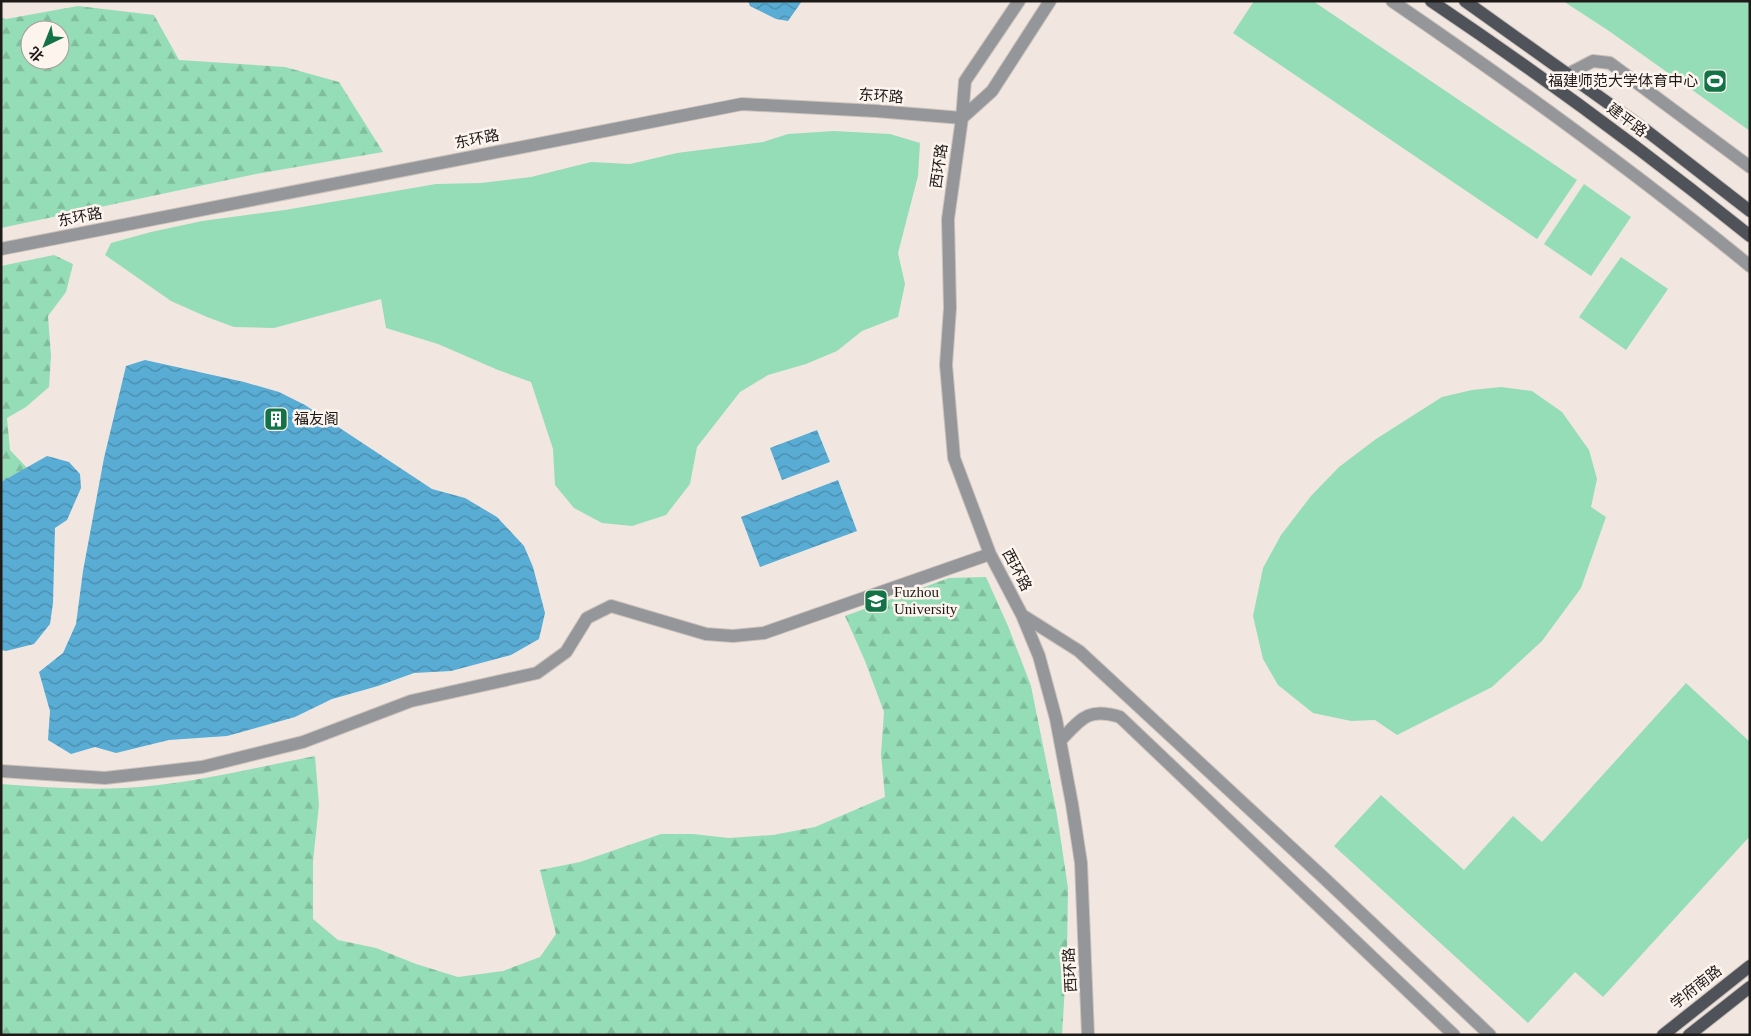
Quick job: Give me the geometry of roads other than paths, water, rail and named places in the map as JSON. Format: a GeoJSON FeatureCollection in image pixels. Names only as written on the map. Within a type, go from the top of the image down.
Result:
{"type":"FeatureCollection","features":[{"type":"Feature","properties":{"kind":"main road","name":"建平路"},"geometry":{"type":"LineString","coordinates":[[1431,1],[1564,94],[1750,236]]}},
{"type":"Feature","properties":{"kind":"main road","name":"建平路"},"geometry":{"type":"LineString","coordinates":[[1465,1],[1643,128],[1750,212]]}},
{"type":"Feature","properties":{"kind":"main road","name":"学府南路"},"geometry":{"type":"LineString","coordinates":[[1664,1035],[1750,966]]}},
{"type":"Feature","properties":{"kind":"main road"},"geometry":{"type":"LineString","coordinates":[[1689,1035],[1750,987]]}},
{"type":"Feature","properties":{"kind":"street","name":"西环路"},"geometry":{"type":"LineString","coordinates":[[1019,1],[965,81],[962,118],[948,219],[950,308],[946,365],[954,458],[990,554],[1022,615],[1039,656],[1056,719],[1081,863],[1088,1035]]}},
{"type":"Feature","properties":{"kind":"street"},"geometry":{"type":"LineString","coordinates":[[962,118],[992,91],[1050,1]]}},
{"type":"Feature","properties":{"kind":"street"},"geometry":{"type":"LineString","coordinates":[[1392,1],[1540,104],[1750,266]]}},
{"type":"Feature","properties":{"kind":"street"},"geometry":{"type":"LineString","coordinates":[[1568,74],[1594,61],[1610,64],[1750,167]]}},
{"type":"Feature","properties":{"kind":"street","name":"东环路"},"geometry":{"type":"LineString","coordinates":[[1,249],[742,104],[876,111],[962,118]]}},
{"type":"Feature","properties":{"kind":"street"},"geometry":{"type":"LineString","coordinates":[[1,771],[105,778],[202,767],[303,742],[411,701],[537,673],[566,652],[587,618],[611,606],[706,634],[733,636],[764,633],[990,554]]}},
{"type":"Feature","properties":{"kind":"street"},"geometry":{"type":"LineString","coordinates":[[1022,615],[1079,651],[1490,1035]]}},
{"type":"Feature","properties":{"kind":"street"},"geometry":{"type":"LineString","coordinates":[[1060,741],[1084,717],[1104,712],[1120,717],[1454,1035]]}},
{"type":"Feature","properties":{"kind":"water"},"geometry":{"type":"Polygon","coordinates":[[[748,1],[802,1],[788,21],[776,19],[750,6],[748,1]]]}},
{"type":"Feature","properties":{"kind":"water"},"geometry":{"type":"Polygon","coordinates":[[[145,360],[244,382],[279,392],[305,405],[432,489],[465,498],[497,517],[524,546],[533,567],[545,613],[539,639],[511,655],[451,671],[414,673],[378,686],[332,699],[295,717],[227,736],[169,740],[116,753],[95,747],[71,754],[48,740],[50,711],[39,672],[63,653],[76,624],[83,571],[104,458],[126,366],[145,360]]]}},
{"type":"Feature","properties":{"kind":"water"},"geometry":{"type":"Polygon","coordinates":[[[817,430],[830,462],[782,480],[770,448],[817,430]]]}},
{"type":"Feature","properties":{"kind":"water"},"geometry":{"type":"Polygon","coordinates":[[[47,456],[69,462],[80,474],[81,488],[67,520],[55,528],[53,603],[50,624],[34,644],[6,651],[1,650],[1,482],[47,456]]]}},
{"type":"Feature","properties":{"kind":"water"},"geometry":{"type":"Polygon","coordinates":[[[838,480],[857,531],[760,567],[741,517],[838,480]]]}},
{"type":"Feature","properties":{"kind":"place","name":"福建师范大学体育中心"},"geometry":{"type":"Point","coordinates":[1715,81]}},
{"type":"Feature","properties":{"kind":"place","name":"福友阁"},"geometry":{"type":"Point","coordinates":[276,419]}},
{"type":"Feature","properties":{"kind":"place","name":"Fuzhou University"},"geometry":{"type":"Point","coordinates":[876,601]}}]}
